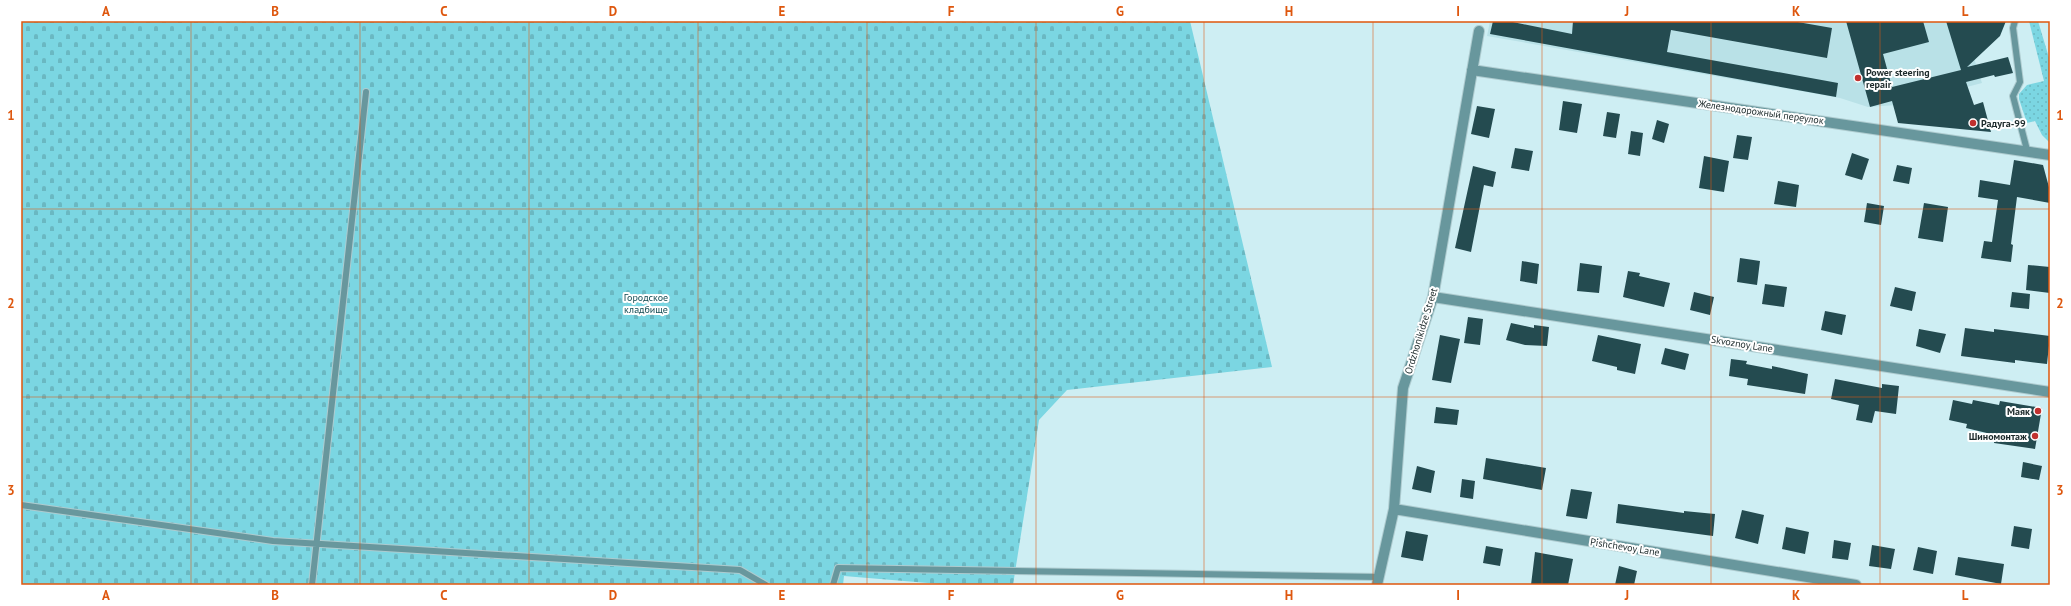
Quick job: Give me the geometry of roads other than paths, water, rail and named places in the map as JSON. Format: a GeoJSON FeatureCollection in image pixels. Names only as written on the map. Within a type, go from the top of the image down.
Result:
{"type":"FeatureCollection","features":[{"type":"Feature","properties":{"kind":"street","name":"Ordzhonikidze Street"},"geometry":{"type":"LineString","coordinates":[[1378,581],[1394,509],[1403,388],[1433,296],[1479,31]]}},
{"type":"Feature","properties":{"kind":"street","name":"Железнодорожный переулок"},"geometry":{"type":"LineString","coordinates":[[1472,70],[2027,150],[2050,155]]}},
{"type":"Feature","properties":{"kind":"street","name":"Skvoznoy Lane"},"geometry":{"type":"LineString","coordinates":[[1433,296],[2050,392]]}},
{"type":"Feature","properties":{"kind":"street","name":"Pishchevoy Lane"},"geometry":{"type":"LineString","coordinates":[[1394,509],[1856,585]]}},
{"type":"Feature","properties":{"kind":"lane"},"geometry":{"type":"LineString","coordinates":[[2015,21],[2013,28],[2020,82],[2014,96],[2027,150]]}},
{"type":"Feature","properties":{"kind":"lane"},"geometry":{"type":"LineString","coordinates":[[312,585],[366,92]]}},
{"type":"Feature","properties":{"kind":"lane"},"geometry":{"type":"LineString","coordinates":[[21,505],[273,541],[740,570],[766,585]]}},
{"type":"Feature","properties":{"kind":"lane"},"geometry":{"type":"LineString","coordinates":[[833,585],[838,568],[1378,581]]}},
{"type":"Feature","properties":{"kind":"place","name":"Power steering repair"},"geometry":{"type":"Point","coordinates":[1858,78]}},
{"type":"Feature","properties":{"kind":"place","name":"Радуга-99"},"geometry":{"type":"Point","coordinates":[1973,123]}},
{"type":"Feature","properties":{"kind":"place","name":"Маяк"},"geometry":{"type":"Point","coordinates":[2038,411]}},
{"type":"Feature","properties":{"kind":"place","name":"Шиномонтаж"},"geometry":{"type":"Point","coordinates":[2035,436]}},
{"type":"Feature","properties":{"kind":"park label","name":"Городское кладбище"},"geometry":{"type":"Point","coordinates":[646,302]}}]}
